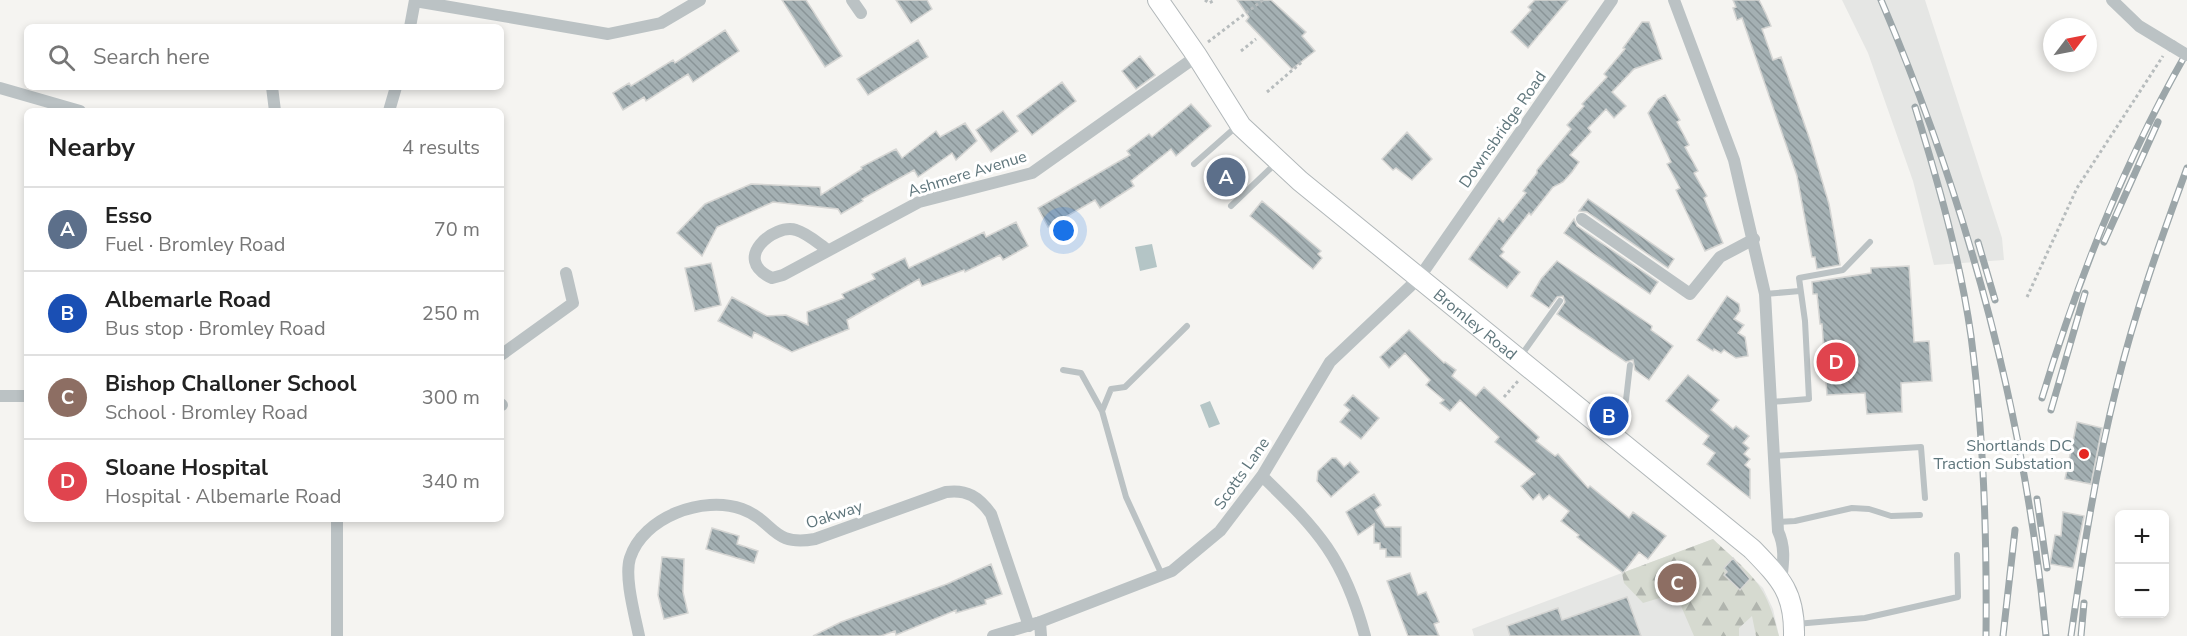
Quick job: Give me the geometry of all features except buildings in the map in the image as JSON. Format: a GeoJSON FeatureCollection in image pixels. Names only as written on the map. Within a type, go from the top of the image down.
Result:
{"type":"FeatureCollection","features":[{"type":"Feature","properties":{"kind":"main road","name":"Bromley Road"},"geometry":{"type":"LineString","coordinates":[[1158,0],[1240,124],[1278,161],[1752,549],[1781,582],[1793,606],[1794,630]]}},
{"type":"Feature","properties":{"kind":"street"},"geometry":{"type":"LineString","coordinates":[[411,24],[415,1],[608,34],[661,23],[700,0]]}},
{"type":"Feature","properties":{"kind":"street"},"geometry":{"type":"LineString","coordinates":[[852,0],[861,13]]}},
{"type":"Feature","properties":{"kind":"street","name":"Downsbridge Road"},"geometry":{"type":"LineString","coordinates":[[1419,278],[1612,0]]}},
{"type":"Feature","properties":{"kind":"street"},"geometry":{"type":"LineString","coordinates":[[1674,0],[1734,160],[1765,294],[1778,526],[1783,540],[1784,557],[1781,582]]}},
{"type":"Feature","properties":{"kind":"street"},"geometry":{"type":"LineString","coordinates":[[2112,0],[2139,26],[2187,55]]}},
{"type":"Feature","properties":{"kind":"street","name":"Ashmere Avenue"},"geometry":{"type":"LineString","coordinates":[[828,250],[796,229],[784,230],[761,242],[755,249],[754,258],[762,274],[772,278],[828,250],[919,202],[1032,173],[1197,56]]}},
{"type":"Feature","properties":{"kind":"street"},"geometry":{"type":"LineString","coordinates":[[0,88],[70,108]]}},
{"type":"Feature","properties":{"kind":"street"},"geometry":{"type":"LineString","coordinates":[[272,90],[275,108]]}},
{"type":"Feature","properties":{"kind":"street"},"geometry":{"type":"LineString","coordinates":[[390,108],[395,90]]}},
{"type":"Feature","properties":{"kind":"street"},"geometry":{"type":"LineString","coordinates":[[1582,219],[1690,294],[1720,257],[1754,239]]}},
{"type":"Feature","properties":{"kind":"street"},"geometry":{"type":"LineString","coordinates":[[504,353],[573,303],[566,273]]}},
{"type":"Feature","properties":{"kind":"street","name":"Scotts Lane"},"geometry":{"type":"LineString","coordinates":[[993,636],[1035,624],[1172,572],[1220,531],[1263,476],[1330,362],[1419,278]]}},
{"type":"Feature","properties":{"kind":"street"},"geometry":{"type":"LineString","coordinates":[[0,396],[24,396]]}},
{"type":"Feature","properties":{"kind":"street"},"geometry":{"type":"LineString","coordinates":[[1263,476],[1300,512],[1331,551],[1354,598],[1365,636]]}},
{"type":"Feature","properties":{"kind":"street","name":"Oakway"},"geometry":{"type":"LineString","coordinates":[[639,636],[628,573],[630,559],[650,530],[682,511],[691,507],[714,505],[742,509],[777,535],[801,542],[946,492],[959,490],[978,498],[991,514],[1041,636]]}},
{"type":"Feature","properties":{"kind":"street"},"geometry":{"type":"LineString","coordinates":[[337,522],[338,636]]}},
{"type":"Feature","properties":{"kind":"lane"},"geometry":{"type":"LineString","coordinates":[[1194,164],[1240,124]]}},
{"type":"Feature","properties":{"kind":"lane"},"geometry":{"type":"LineString","coordinates":[[1231,206],[1278,161]]}},
{"type":"Feature","properties":{"kind":"lane"},"geometry":{"type":"LineString","coordinates":[[1772,402],[1809,399],[1805,321],[1799,278],[1843,270],[1870,242]]}},
{"type":"Feature","properties":{"kind":"lane"},"geometry":{"type":"LineString","coordinates":[[1765,294],[1800,291]]}},
{"type":"Feature","properties":{"kind":"lane"},"geometry":{"type":"LineString","coordinates":[[1524,364],[1560,301]]}},
{"type":"Feature","properties":{"kind":"lane"},"geometry":{"type":"LineString","coordinates":[[1102,411],[1111,389],[1125,387],[1187,326]]}},
{"type":"Feature","properties":{"kind":"lane"},"geometry":{"type":"LineString","coordinates":[[1613,437],[1626,400],[1630,365]]}},
{"type":"Feature","properties":{"kind":"lane"},"geometry":{"type":"LineString","coordinates":[[1063,370],[1081,374],[1102,411],[1126,497],[1162,575]]}},
{"type":"Feature","properties":{"kind":"lane"},"geometry":{"type":"LineString","coordinates":[[1773,456],[1921,447],[1925,498]]}},
{"type":"Feature","properties":{"kind":"lane"},"geometry":{"type":"LineString","coordinates":[[1778,526],[1852,508],[1869,508],[1891,516],[1920,515]]}},
{"type":"Feature","properties":{"kind":"lane"},"geometry":{"type":"LineString","coordinates":[[1794,630],[1865,618],[1958,597],[1957,555]]}},
{"type":"Feature","properties":{"kind":"path"},"geometry":{"type":"LineString","coordinates":[[1205,0],[1209,3],[1215,0]]}},
{"type":"Feature","properties":{"kind":"path"},"geometry":{"type":"LineString","coordinates":[[1197,56],[1206,43],[1263,0]]}},
{"type":"Feature","properties":{"kind":"path"},"geometry":{"type":"LineString","coordinates":[[1241,51],[1256,39]]}},
{"type":"Feature","properties":{"kind":"path"},"geometry":{"type":"LineString","coordinates":[[2027,297],[2077,188],[2171,45]]}},
{"type":"Feature","properties":{"kind":"path"},"geometry":{"type":"LineString","coordinates":[[1267,92],[1303,61]]}},
{"type":"Feature","properties":{"kind":"path"},"geometry":{"type":"LineString","coordinates":[[1504,397],[1524,364]]}},
{"type":"Feature","properties":{"kind":"shaded area"},"geometry":{"type":"Polygon","coordinates":[[[1842,0],[1925,0],[2002,238],[2004,260],[1934,265],[1913,181],[1868,53],[1842,0]]]}},
{"type":"Feature","properties":{"kind":"shaded area"},"geometry":{"type":"Polygon","coordinates":[[[1152,244],[1157,267],[1140,271],[1135,247],[1152,244]]]}},
{"type":"Feature","properties":{"kind":"shaded area"},"geometry":{"type":"Polygon","coordinates":[[[1210,401],[1220,424],[1209,428],[1200,405],[1210,401]]]}},
{"type":"Feature","properties":{"kind":"shaded area"},"geometry":{"type":"Polygon","coordinates":[[[1713,539],[1763,588],[1773,609],[1779,636],[1474,636],[1472,629],[1713,539]]]}},
{"type":"Feature","properties":{"kind":"green space"},"geometry":{"type":"Polygon","coordinates":[[[1713,539],[1748,572],[1763,591],[1779,636],[1756,636],[1752,616],[1739,628],[1739,636],[1694,636],[1681,606],[1663,597],[1643,603],[1624,583],[1622,573],[1713,539]]]}},
{"type":"Feature","properties":{"kind":"railway"},"geometry":{"type":"LineString","coordinates":[[1881,0],[1941,154],[1988,312],[2008,391],[2024,472],[2046,636]]}},
{"type":"Feature","properties":{"kind":"railway"},"geometry":{"type":"LineString","coordinates":[[2042,398],[2071,308],[2105,220],[2143,135],[2187,52]]}},
{"type":"Feature","properties":{"kind":"railway"},"geometry":{"type":"LineString","coordinates":[[1915,107],[1955,249],[1971,336],[1984,486],[1986,636]]}},
{"type":"Feature","properties":{"kind":"railway"},"geometry":{"type":"LineString","coordinates":[[2104,242],[2158,122]]}},
{"type":"Feature","properties":{"kind":"railway"},"geometry":{"type":"LineString","coordinates":[[2071,636],[2091,510],[2117,385],[2140,303],[2187,168]]}},
{"type":"Feature","properties":{"kind":"railway"},"geometry":{"type":"LineString","coordinates":[[1978,242],[1995,300]]}},
{"type":"Feature","properties":{"kind":"railway"},"geometry":{"type":"LineString","coordinates":[[2051,410],[2085,293]]}},
{"type":"Feature","properties":{"kind":"railway"},"geometry":{"type":"LineString","coordinates":[[2037,499],[2047,568]]}},
{"type":"Feature","properties":{"kind":"railway"},"geometry":{"type":"LineString","coordinates":[[2003,636],[2015,530]]}},
{"type":"Feature","properties":{"kind":"railway"},"geometry":{"type":"LineString","coordinates":[[2081,636],[2084,603]]}},
{"type":"Feature","properties":{"kind":"place","name":"Esso"},"geometry":{"type":"Point","coordinates":[1226,177]}},
{"type":"Feature","properties":{"kind":"place","name":"Sloane Hospital"},"geometry":{"type":"Point","coordinates":[1836,362]}},
{"type":"Feature","properties":{"kind":"place","name":"Albemarle Road"},"geometry":{"type":"Point","coordinates":[1609,416]}},
{"type":"Feature","properties":{"kind":"place","name":"Shortlands DC Traction Substation"},"geometry":{"type":"Point","coordinates":[2084,454]}},
{"type":"Feature","properties":{"kind":"place","name":"Bishop Challoner School"},"geometry":{"type":"Point","coordinates":[1677,583]}}]}
